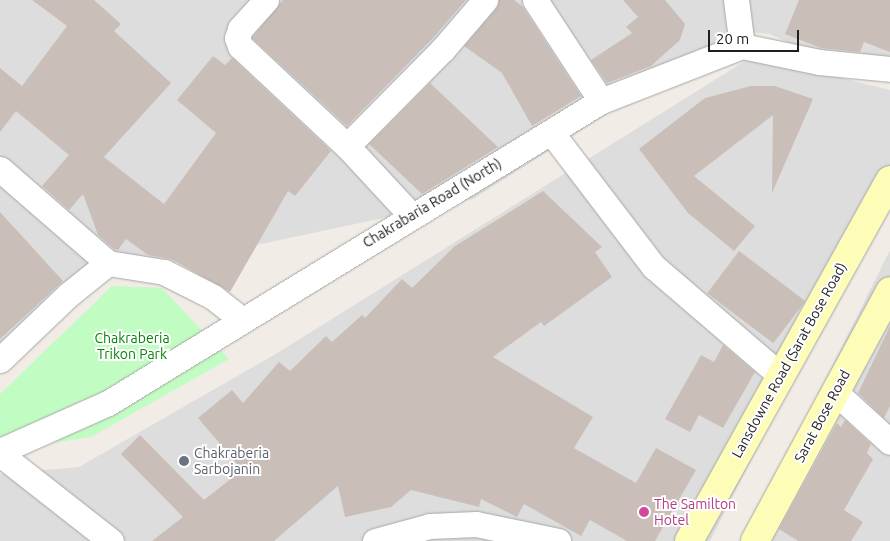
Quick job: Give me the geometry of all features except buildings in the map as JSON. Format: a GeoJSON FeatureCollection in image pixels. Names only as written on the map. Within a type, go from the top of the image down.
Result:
{"type":"FeatureCollection","features":[{"type":"Feature","properties":{"kind":"main road","name":"Lansdowne Road (Sarat Bose Road)"},"geometry":{"type":"LineString","coordinates":[[689,541],[890,180]]}},
{"type":"Feature","properties":{"kind":"main road","name":"Sarat Bose Road"},"geometry":{"type":"LineString","coordinates":[[755,541],[890,291]]}},
{"type":"Feature","properties":{"kind":"street"},"geometry":{"type":"LineString","coordinates":[[266,0],[240,29],[237,38],[240,46],[348,146],[411,215]]}},
{"type":"Feature","properties":{"kind":"street"},"geometry":{"type":"LineString","coordinates":[[348,146],[443,49],[485,0]]}},
{"type":"Feature","properties":{"kind":"street"},"geometry":{"type":"LineString","coordinates":[[535,0],[601,101]]}},
{"type":"Feature","properties":{"kind":"street"},"geometry":{"type":"LineString","coordinates":[[736,0],[742,46],[819,62],[890,69]]}},
{"type":"Feature","properties":{"kind":"street","name":"Chakrabaria Road (North)"},"geometry":{"type":"LineString","coordinates":[[0,452],[108,403],[197,351],[242,320],[411,215],[601,101],[742,46]]}},
{"type":"Feature","properties":{"kind":"street"},"geometry":{"type":"LineString","coordinates":[[551,132],[654,267],[780,375]]}},
{"type":"Feature","properties":{"kind":"street"},"geometry":{"type":"LineString","coordinates":[[0,169],[108,263],[164,272],[212,297],[242,320]]}},
{"type":"Feature","properties":{"kind":"street"},"geometry":{"type":"LineString","coordinates":[[0,360],[68,294],[108,263]]}},
{"type":"Feature","properties":{"kind":"street"},"geometry":{"type":"LineString","coordinates":[[836,392],[890,442]]}},
{"type":"Feature","properties":{"kind":"street"},"geometry":{"type":"LineString","coordinates":[[0,452],[111,541]]}},
{"type":"Feature","properties":{"kind":"street"},"geometry":{"type":"LineString","coordinates":[[374,541],[430,526],[476,524],[558,541]]}},
{"type":"Feature","properties":{"kind":"shaded area"},"geometry":{"type":"Polygon","coordinates":[[[0,0],[890,0],[890,65],[828,61],[770,34],[738,31],[473,199],[92,280],[0,371],[0,0]]]}},
{"type":"Feature","properties":{"kind":"shaded area"},"geometry":{"type":"Polygon","coordinates":[[[753,56],[890,90],[890,187],[710,541],[0,541],[0,474],[79,467],[279,352],[753,56]]]}},
{"type":"Feature","properties":{"kind":"shaded area"},"geometry":{"type":"Polygon","coordinates":[[[890,250],[890,541],[745,541],[890,250]]]}},
{"type":"Feature","properties":{"kind":"green space","name":"Chakraberia Trikon Park"},"geometry":{"type":"Polygon","coordinates":[[[112,286],[162,288],[229,359],[91,437],[0,451],[0,394],[112,286]]]}},
{"type":"Feature","properties":{"kind":"place","name":"Chakraberia Sarbojanin"},"geometry":{"type":"Point","coordinates":[184,461]}},
{"type":"Feature","properties":{"kind":"place","name":"The Samilton Hotel"},"geometry":{"type":"Point","coordinates":[644,512]}}]}
